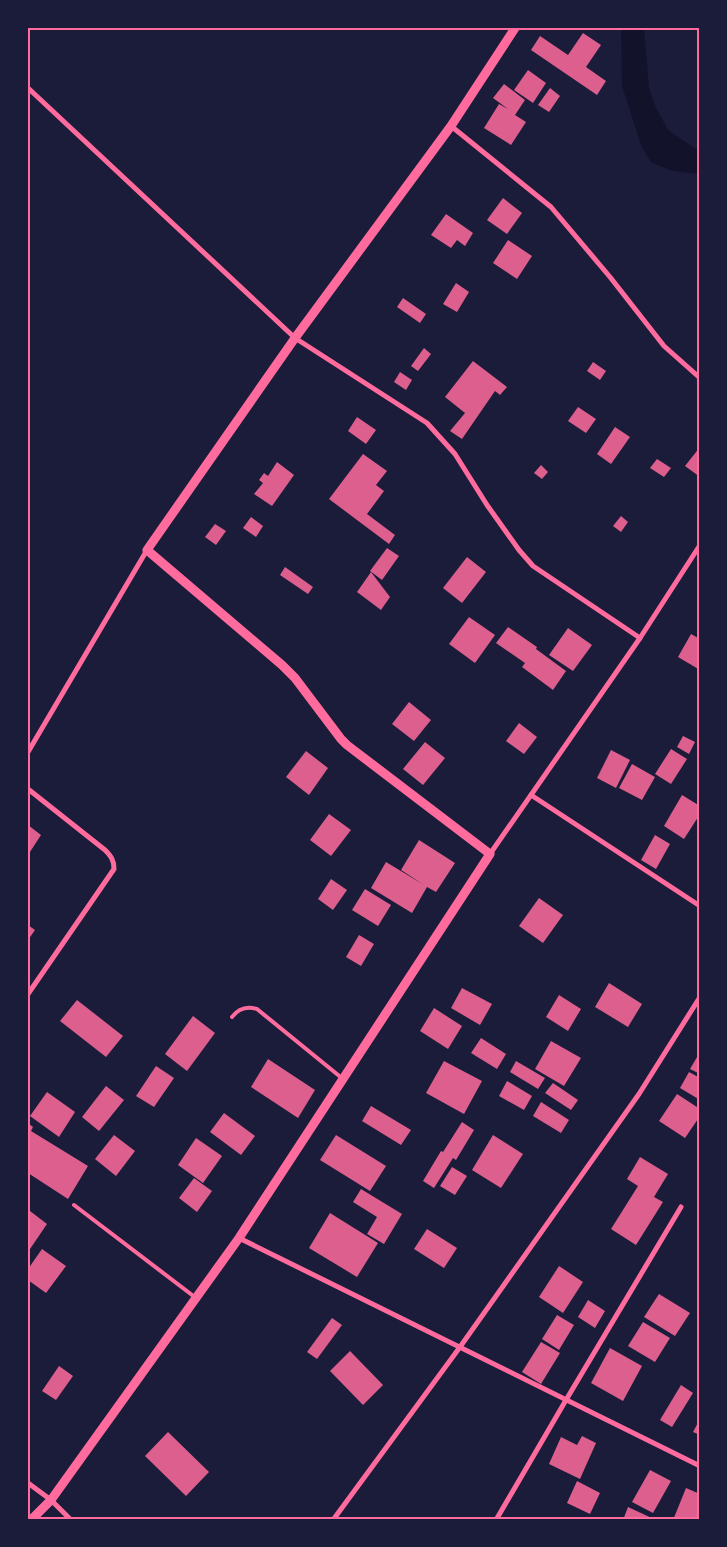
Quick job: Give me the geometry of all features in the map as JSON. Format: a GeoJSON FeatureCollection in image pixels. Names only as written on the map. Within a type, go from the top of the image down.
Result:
{"type":"FeatureCollection","features":[{"type":"Feature","properties":{"kind":"street"},"geometry":{"type":"LineString","coordinates":[[28,752],[147,550],[295,338],[451,126],[514,28]]}},
{"type":"Feature","properties":{"kind":"street"},"geometry":{"type":"LineString","coordinates":[[28,88],[295,338],[427,423],[455,454],[487,505],[519,550],[533,566],[640,638]]}},
{"type":"Feature","properties":{"kind":"street"},"geometry":{"type":"LineString","coordinates":[[451,126],[550,207],[610,277],[664,346],[700,378]]}},
{"type":"Feature","properties":{"kind":"street"},"geometry":{"type":"LineString","coordinates":[[31,1520],[51,1500],[239,1238],[490,854],[640,638],[700,545]]}},
{"type":"Feature","properties":{"kind":"street"},"geometry":{"type":"LineString","coordinates":[[147,550],[282,665],[295,678],[347,745],[490,854]]}},
{"type":"Feature","properties":{"kind":"street"},"geometry":{"type":"LineString","coordinates":[[28,789],[105,850],[114,862],[114,869],[28,994]]}},
{"type":"Feature","properties":{"kind":"street"},"geometry":{"type":"LineString","coordinates":[[531,795],[700,906]]}},
{"type":"Feature","properties":{"kind":"street"},"geometry":{"type":"LineString","coordinates":[[333,1520],[460,1347],[639,1094],[700,997]]}},
{"type":"Feature","properties":{"kind":"street"},"geometry":{"type":"LineString","coordinates":[[496,1520],[681,1207]]}},
{"type":"Feature","properties":{"kind":"street"},"geometry":{"type":"LineString","coordinates":[[239,1238],[700,1466]]}},
{"type":"Feature","properties":{"kind":"street"},"geometry":{"type":"LineString","coordinates":[[28,1483],[51,1500],[71,1520]]}},
{"type":"Feature","properties":{"kind":"lane"},"geometry":{"type":"LineString","coordinates":[[232,1017],[236,1011],[252,1007],[257,1009],[343,1079]]}},
{"type":"Feature","properties":{"kind":"lane"},"geometry":{"type":"LineString","coordinates":[[74,1205],[196,1298]]}},
{"type":"Feature","properties":{"kind":"shaded area"},"geometry":{"type":"Polygon","coordinates":[[[621,28],[644,28],[649,88],[656,108],[668,130],[699,151],[699,174],[673,171],[652,163],[642,148],[622,86],[621,28]]]}},
{"type":"Feature","properties":{"kind":"building"},"geometry":{"type":"Polygon","coordinates":[[[583,33],[601,45],[586,67],[606,81],[597,95],[531,50],[540,36],[568,55],[583,33]]]}},
{"type":"Feature","properties":{"kind":"building"},"geometry":{"type":"Polygon","coordinates":[[[528,70],[546,83],[533,103],[514,90],[528,70]]]}},
{"type":"Feature","properties":{"kind":"building"},"geometry":{"type":"Polygon","coordinates":[[[504,84],[525,100],[515,115],[526,122],[511,145],[484,128],[499,104],[508,109],[493,98],[504,84]]]}},
{"type":"Feature","properties":{"kind":"building"},"geometry":{"type":"Polygon","coordinates":[[[550,88],[560,96],[549,112],[538,105],[550,88]]]}},
{"type":"Feature","properties":{"kind":"building"},"geometry":{"type":"Polygon","coordinates":[[[503,198],[522,213],[507,234],[487,220],[503,198]]]}},
{"type":"Feature","properties":{"kind":"building"},"geometry":{"type":"Polygon","coordinates":[[[446,214],[473,233],[465,246],[457,240],[451,248],[431,235],[446,214]]]}},
{"type":"Feature","properties":{"kind":"building"},"geometry":{"type":"Polygon","coordinates":[[[508,240],[532,256],[517,279],[493,263],[508,240]]]}},
{"type":"Feature","properties":{"kind":"building"},"geometry":{"type":"Polygon","coordinates":[[[456,283],[469,292],[457,312],[443,304],[456,283]]]}},
{"type":"Feature","properties":{"kind":"building"},"geometry":{"type":"Polygon","coordinates":[[[403,298],[426,314],[420,323],[397,307],[403,298]]]}},
{"type":"Feature","properties":{"kind":"building"},"geometry":{"type":"Polygon","coordinates":[[[424,348],[431,354],[418,371],[411,366],[424,348]]]}},
{"type":"Feature","properties":{"kind":"building"},"geometry":{"type":"Polygon","coordinates":[[[473,361],[507,387],[500,395],[495,391],[462,439],[450,431],[465,413],[445,397],[473,361]]]}},
{"type":"Feature","properties":{"kind":"building"},"geometry":{"type":"Polygon","coordinates":[[[593,362],[606,371],[600,380],[587,371],[593,362]]]}},
{"type":"Feature","properties":{"kind":"building"},"geometry":{"type":"Polygon","coordinates":[[[400,372],[412,380],[406,390],[394,382],[400,372]]]}},
{"type":"Feature","properties":{"kind":"building"},"geometry":{"type":"Polygon","coordinates":[[[578,407],[596,419],[586,433],[568,421],[578,407]]]}},
{"type":"Feature","properties":{"kind":"building"},"geometry":{"type":"Polygon","coordinates":[[[357,417],[376,430],[366,444],[348,431],[357,417]]]}},
{"type":"Feature","properties":{"kind":"building"},"geometry":{"type":"Polygon","coordinates":[[[615,427],[630,437],[611,464],[597,454],[615,427]]]}},
{"type":"Feature","properties":{"kind":"building"},"geometry":{"type":"Polygon","coordinates":[[[700,447],[700,477],[685,466],[700,447]]]}},
{"type":"Feature","properties":{"kind":"building"},"geometry":{"type":"Polygon","coordinates":[[[363,454],[387,471],[376,485],[384,491],[367,514],[395,535],[389,544],[329,499],[363,454]]]}},
{"type":"Feature","properties":{"kind":"building"},"geometry":{"type":"Polygon","coordinates":[[[657,459],[671,468],[664,477],[650,468],[657,459]]]}},
{"type":"Feature","properties":{"kind":"building"},"geometry":{"type":"Polygon","coordinates":[[[277,462],[294,475],[272,506],[254,494],[263,483],[259,480],[264,473],[268,476],[277,462]]]}},
{"type":"Feature","properties":{"kind":"building"},"geometry":{"type":"Polygon","coordinates":[[[541,465],[548,472],[542,479],[534,473],[541,465]]]}},
{"type":"Feature","properties":{"kind":"building"},"geometry":{"type":"Polygon","coordinates":[[[621,516],[628,522],[621,532],[613,526],[621,516]]]}},
{"type":"Feature","properties":{"kind":"building"},"geometry":{"type":"Polygon","coordinates":[[[251,517],[263,526],[256,537],[243,528],[251,517]]]}},
{"type":"Feature","properties":{"kind":"building"},"geometry":{"type":"Polygon","coordinates":[[[215,524],[226,531],[216,545],[205,537],[215,524]]]}},
{"type":"Feature","properties":{"kind":"building"},"geometry":{"type":"Polygon","coordinates":[[[387,548],[399,556],[382,580],[370,571],[387,548]]]}},
{"type":"Feature","properties":{"kind":"building"},"geometry":{"type":"Polygon","coordinates":[[[467,557],[486,572],[462,603],[443,588],[467,557]]]}},
{"type":"Feature","properties":{"kind":"building"},"geometry":{"type":"Polygon","coordinates":[[[285,567],[313,587],[308,594],[280,575],[285,567]]]}},
{"type":"Feature","properties":{"kind":"building"},"geometry":{"type":"Polygon","coordinates":[[[371,572],[390,597],[381,610],[357,592],[371,572]]]}},
{"type":"Feature","properties":{"kind":"building"},"geometry":{"type":"Polygon","coordinates":[[[469,617],[495,635],[475,663],[449,644],[469,617]]]}},
{"type":"Feature","properties":{"kind":"building"},"geometry":{"type":"Polygon","coordinates":[[[508,627],[537,647],[536,649],[566,671],[553,690],[522,667],[525,663],[496,643],[508,627]]]}},
{"type":"Feature","properties":{"kind":"building"},"geometry":{"type":"Polygon","coordinates":[[[568,628],[592,645],[573,671],[549,655],[568,628]]]}},
{"type":"Feature","properties":{"kind":"building"},"geometry":{"type":"Polygon","coordinates":[[[691,634],[700,639],[700,670],[678,657],[691,634]]]}},
{"type":"Feature","properties":{"kind":"building"},"geometry":{"type":"Polygon","coordinates":[[[409,702],[431,720],[414,741],[392,724],[409,702]]]}},
{"type":"Feature","properties":{"kind":"building"},"geometry":{"type":"Polygon","coordinates":[[[519,723],[537,737],[524,754],[506,741],[519,723]]]}},
{"type":"Feature","properties":{"kind":"building"},"geometry":{"type":"Polygon","coordinates":[[[683,736],[695,742],[689,754],[677,747],[683,736]]]}},
{"type":"Feature","properties":{"kind":"building"},"geometry":{"type":"Polygon","coordinates":[[[425,742],[445,758],[423,785],[403,769],[425,742]]]}},
{"type":"Feature","properties":{"kind":"building"},"geometry":{"type":"Polygon","coordinates":[[[671,749],[687,759],[671,784],[655,774],[671,749]]]}},
{"type":"Feature","properties":{"kind":"building"},"geometry":{"type":"Polygon","coordinates":[[[611,750],[630,760],[616,788],[597,778],[611,750]]]}},
{"type":"Feature","properties":{"kind":"building"},"geometry":{"type":"Polygon","coordinates":[[[306,751],[328,768],[309,795],[286,777],[306,751]]]}},
{"type":"Feature","properties":{"kind":"building"},"geometry":{"type":"Polygon","coordinates":[[[632,764],[655,777],[642,800],[619,788],[632,764]]]}},
{"type":"Feature","properties":{"kind":"building"},"geometry":{"type":"Polygon","coordinates":[[[682,795],[700,806],[700,814],[684,839],[664,826],[682,795]]]}},
{"type":"Feature","properties":{"kind":"building"},"geometry":{"type":"Polygon","coordinates":[[[329,814],[351,830],[331,856],[310,840],[329,814]]]}},
{"type":"Feature","properties":{"kind":"building"},"geometry":{"type":"Polygon","coordinates":[[[28,825],[41,835],[28,855],[28,825]]]}},
{"type":"Feature","properties":{"kind":"building"},"geometry":{"type":"Polygon","coordinates":[[[655,835],[670,844],[656,869],[641,860],[655,835]]]}},
{"type":"Feature","properties":{"kind":"building"},"geometry":{"type":"Polygon","coordinates":[[[419,840],[455,863],[436,892],[427,887],[412,913],[371,888],[386,862],[424,885],[401,870],[419,840]]]}},
{"type":"Feature","properties":{"kind":"building"},"geometry":{"type":"Polygon","coordinates":[[[331,879],[347,890],[333,910],[318,899],[331,879]]]}},
{"type":"Feature","properties":{"kind":"building"},"geometry":{"type":"Polygon","coordinates":[[[365,889],[391,905],[378,926],[352,910],[365,889]]]}},
{"type":"Feature","properties":{"kind":"building"},"geometry":{"type":"Polygon","coordinates":[[[539,898],[563,915],[543,943],[519,926],[539,898]]]}},
{"type":"Feature","properties":{"kind":"building"},"geometry":{"type":"Polygon","coordinates":[[[28,925],[35,930],[28,940],[28,925]]]}},
{"type":"Feature","properties":{"kind":"building"},"geometry":{"type":"Polygon","coordinates":[[[359,935],[374,944],[361,966],[346,957],[359,935]]]}},
{"type":"Feature","properties":{"kind":"building"},"geometry":{"type":"Polygon","coordinates":[[[609,983],[642,1004],[628,1027],[595,1007],[609,983]]]}},
{"type":"Feature","properties":{"kind":"building"},"geometry":{"type":"Polygon","coordinates":[[[462,988],[492,1004],[480,1025],[451,1008],[462,988]]]}},
{"type":"Feature","properties":{"kind":"building"},"geometry":{"type":"Polygon","coordinates":[[[559,995],[581,1009],[568,1031],[546,1017],[559,995]]]}},
{"type":"Feature","properties":{"kind":"building"},"geometry":{"type":"Polygon","coordinates":[[[77,1000],[123,1036],[106,1057],[60,1021],[77,1000]]]}},
{"type":"Feature","properties":{"kind":"building"},"geometry":{"type":"Polygon","coordinates":[[[434,1008],[462,1026],[448,1049],[420,1031],[434,1008]]]}},
{"type":"Feature","properties":{"kind":"building"},"geometry":{"type":"Polygon","coordinates":[[[193,1016],[215,1033],[187,1071],[165,1054],[193,1016]]]}},
{"type":"Feature","properties":{"kind":"building"},"geometry":{"type":"Polygon","coordinates":[[[481,1038],[506,1054],[497,1069],[471,1053],[481,1038]]]}},
{"type":"Feature","properties":{"kind":"building"},"geometry":{"type":"Polygon","coordinates":[[[551,1041],[581,1058],[564,1086],[535,1069],[551,1041]]]}},
{"type":"Feature","properties":{"kind":"building"},"geometry":{"type":"Polygon","coordinates":[[[700,1052],[700,1074],[690,1069],[700,1052]]]}},
{"type":"Feature","properties":{"kind":"building"},"geometry":{"type":"Polygon","coordinates":[[[268,1059],[315,1090],[298,1118],[251,1087],[268,1059]]]}},
{"type":"Feature","properties":{"kind":"building"},"geometry":{"type":"Polygon","coordinates":[[[444,1061],[482,1081],[464,1114],[426,1093],[444,1061]]]}},
{"type":"Feature","properties":{"kind":"building"},"geometry":{"type":"Polygon","coordinates":[[[516,1061],[545,1078],[538,1089],[510,1072],[516,1061]]]}},
{"type":"Feature","properties":{"kind":"building"},"geometry":{"type":"Polygon","coordinates":[[[156,1066],[174,1078],[154,1107],[136,1096],[156,1066]]]}},
{"type":"Feature","properties":{"kind":"building"},"geometry":{"type":"Polygon","coordinates":[[[689,1072],[700,1078],[700,1100],[680,1088],[689,1072]]]}},
{"type":"Feature","properties":{"kind":"building"},"geometry":{"type":"Polygon","coordinates":[[[507,1081],[532,1096],[524,1110],[499,1096],[507,1081]]]}},
{"type":"Feature","properties":{"kind":"building"},"geometry":{"type":"Polygon","coordinates":[[[553,1083],[578,1100],[571,1110],[545,1093],[553,1083]]]}},
{"type":"Feature","properties":{"kind":"building"},"geometry":{"type":"Polygon","coordinates":[[[106,1086],[124,1100],[99,1131],[82,1117],[106,1086]]]}},
{"type":"Feature","properties":{"kind":"building"},"geometry":{"type":"Polygon","coordinates":[[[47,1092],[75,1112],[59,1137],[30,1116],[47,1092]]]}},
{"type":"Feature","properties":{"kind":"building"},"geometry":{"type":"Polygon","coordinates":[[[677,1094],[700,1109],[700,1116],[685,1138],[659,1121],[677,1094]]]}},
{"type":"Feature","properties":{"kind":"building"},"geometry":{"type":"Polygon","coordinates":[[[541,1102],[569,1120],[561,1133],[533,1116],[541,1102]]]}},
{"type":"Feature","properties":{"kind":"building"},"geometry":{"type":"Polygon","coordinates":[[[371,1106],[411,1130],[401,1145],[362,1121],[371,1106]]]}},
{"type":"Feature","properties":{"kind":"building"},"geometry":{"type":"Polygon","coordinates":[[[224,1113],[255,1136],[241,1155],[210,1132],[224,1113]]]}},
{"type":"Feature","properties":{"kind":"building"},"geometry":{"type":"Polygon","coordinates":[[[462,1122],[474,1130],[456,1160],[453,1158],[434,1188],[423,1181],[441,1151],[443,1152],[462,1122]]]}},
{"type":"Feature","properties":{"kind":"building"},"geometry":{"type":"Polygon","coordinates":[[[28,1123],[33,1127],[31,1131],[88,1166],[68,1199],[28,1173],[28,1123]]]}},
{"type":"Feature","properties":{"kind":"building"},"geometry":{"type":"Polygon","coordinates":[[[114,1135],[135,1151],[116,1176],[95,1159],[114,1135]]]}},
{"type":"Feature","properties":{"kind":"building"},"geometry":{"type":"Polygon","coordinates":[[[336,1135],[386,1166],[370,1191],[320,1160],[336,1135]]]}},
{"type":"Feature","properties":{"kind":"building"},"geometry":{"type":"Polygon","coordinates":[[[493,1135],[523,1154],[501,1188],[472,1170],[493,1135]]]}},
{"type":"Feature","properties":{"kind":"building"},"geometry":{"type":"Polygon","coordinates":[[[196,1138],[222,1156],[203,1183],[178,1165],[196,1138]]]}},
{"type":"Feature","properties":{"kind":"building"},"geometry":{"type":"Polygon","coordinates":[[[640,1157],[668,1174],[654,1197],[663,1202],[636,1245],[611,1229],[638,1186],[627,1179],[640,1157]]]}},
{"type":"Feature","properties":{"kind":"building"},"geometry":{"type":"Polygon","coordinates":[[[452,1167],[467,1176],[455,1195],[440,1186],[452,1167]]]}},
{"type":"Feature","properties":{"kind":"building"},"geometry":{"type":"Polygon","coordinates":[[[194,1178],[212,1191],[197,1212],[179,1198],[194,1178]]]}},
{"type":"Feature","properties":{"kind":"building"},"geometry":{"type":"Polygon","coordinates":[[[361,1189],[402,1214],[384,1244],[367,1234],[377,1217],[353,1202],[361,1189]]]}},
{"type":"Feature","properties":{"kind":"building"},"geometry":{"type":"Polygon","coordinates":[[[30,1211],[47,1224],[28,1252],[28,1214],[30,1211]]]}},
{"type":"Feature","properties":{"kind":"building"},"geometry":{"type":"Polygon","coordinates":[[[330,1213],[378,1243],[357,1277],[309,1248],[330,1213]]]}},
{"type":"Feature","properties":{"kind":"building"},"geometry":{"type":"Polygon","coordinates":[[[427,1229],[457,1248],[444,1268],[414,1249],[427,1229]]]}},
{"type":"Feature","properties":{"kind":"building"},"geometry":{"type":"Polygon","coordinates":[[[42,1249],[66,1266],[46,1293],[28,1280],[28,1269],[42,1249]]]}},
{"type":"Feature","properties":{"kind":"building"},"geometry":{"type":"Polygon","coordinates":[[[559,1266],[583,1282],[563,1313],[539,1297],[559,1266]]]}},
{"type":"Feature","properties":{"kind":"building"},"geometry":{"type":"Polygon","coordinates":[[[659,1294],[690,1313],[675,1336],[644,1317],[659,1294]]]}},
{"type":"Feature","properties":{"kind":"building"},"geometry":{"type":"Polygon","coordinates":[[[588,1300],[605,1311],[595,1328],[578,1317],[588,1300]]]}},
{"type":"Feature","properties":{"kind":"building"},"geometry":{"type":"Polygon","coordinates":[[[557,1315],[574,1325],[559,1350],[542,1339],[557,1315]]]}},
{"type":"Feature","properties":{"kind":"building"},"geometry":{"type":"Polygon","coordinates":[[[332,1318],[342,1325],[317,1359],[307,1352],[332,1318]]]}},
{"type":"Feature","properties":{"kind":"building"},"geometry":{"type":"Polygon","coordinates":[[[643,1322],[670,1338],[655,1362],[628,1346],[643,1322]]]}},
{"type":"Feature","properties":{"kind":"building"},"geometry":{"type":"Polygon","coordinates":[[[541,1342],[560,1353],[541,1384],[522,1372],[541,1342]]]}},
{"type":"Feature","properties":{"kind":"building"},"geometry":{"type":"Polygon","coordinates":[[[610,1348],[642,1366],[623,1401],[591,1383],[610,1348]]]}},
{"type":"Feature","properties":{"kind":"building"},"geometry":{"type":"Polygon","coordinates":[[[350,1351],[383,1385],[363,1405],[330,1371],[350,1351]]]}},
{"type":"Feature","properties":{"kind":"building"},"geometry":{"type":"Polygon","coordinates":[[[59,1366],[73,1376],[56,1400],[42,1391],[59,1366]]]}},
{"type":"Feature","properties":{"kind":"building"},"geometry":{"type":"Polygon","coordinates":[[[681,1385],[693,1393],[672,1427],[660,1420],[681,1385]]]}},
{"type":"Feature","properties":{"kind":"building"},"geometry":{"type":"Polygon","coordinates":[[[700,1419],[700,1435],[693,1432],[700,1419]]]}},
{"type":"Feature","properties":{"kind":"building"},"geometry":{"type":"Polygon","coordinates":[[[168,1432],[209,1472],[186,1496],[145,1456],[168,1432]]]}},
{"type":"Feature","properties":{"kind":"building"},"geometry":{"type":"Polygon","coordinates":[[[582,1436],[596,1443],[580,1479],[549,1464],[561,1437],[577,1445],[582,1436]]]}},
{"type":"Feature","properties":{"kind":"building"},"geometry":{"type":"Polygon","coordinates":[[[650,1470],[671,1481],[653,1513],[632,1502],[650,1470]]]}},
{"type":"Feature","properties":{"kind":"building"},"geometry":{"type":"Polygon","coordinates":[[[577,1481],[600,1493],[590,1514],[567,1503],[577,1481]]]}},
{"type":"Feature","properties":{"kind":"building"},"geometry":{"type":"Polygon","coordinates":[[[686,1488],[700,1494],[700,1520],[673,1520],[686,1488]]]}},
{"type":"Feature","properties":{"kind":"building"},"geometry":{"type":"Polygon","coordinates":[[[628,1507],[656,1520],[623,1520],[628,1507]]]}}]}
